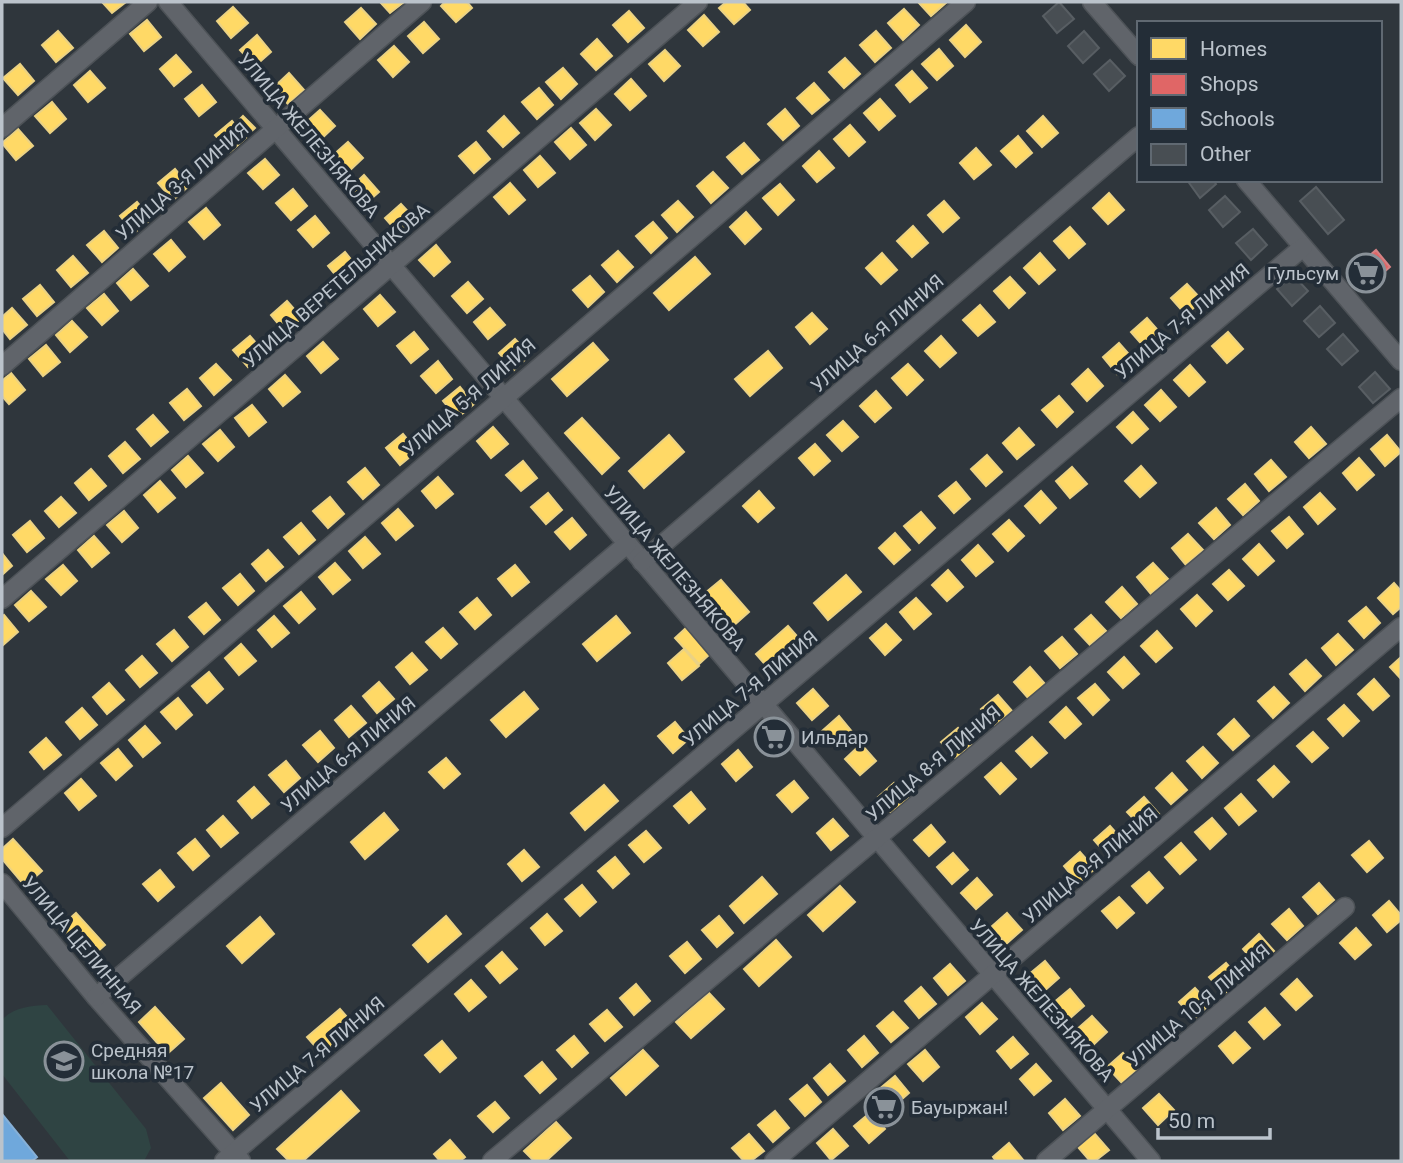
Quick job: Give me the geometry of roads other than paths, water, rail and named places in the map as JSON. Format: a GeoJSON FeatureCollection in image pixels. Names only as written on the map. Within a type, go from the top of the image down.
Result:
{"type":"FeatureCollection","features":[{"type":"Feature","properties":{"kind":"street"},"geometry":{"type":"LineString","coordinates":[[2,128],[148,2]]}},
{"type":"Feature","properties":{"kind":"street","name":"УЛИЦА ЖЕЛЕЗНЯКОВА"},"geometry":{"type":"LineString","coordinates":[[168,2],[1151,1161]]}},
{"type":"Feature","properties":{"kind":"street","name":"УЛИЦА 3-Я ЛИНИЯ"},"geometry":{"type":"LineString","coordinates":[[2,366],[422,2]]}},
{"type":"Feature","properties":{"kind":"street","name":"УЛИЦА ВЕРЕТЕЛЬНИКОВА"},"geometry":{"type":"LineString","coordinates":[[2,599],[698,2]]}},
{"type":"Feature","properties":{"kind":"street","name":"УЛИЦА 5-Я ЛИНИЯ"},"geometry":{"type":"LineString","coordinates":[[2,828],[502,396],[966,2]]}},
{"type":"Feature","properties":{"kind":"street"},"geometry":{"type":"LineString","coordinates":[[1092,2],[1137,54]]}},
{"type":"Feature","properties":{"kind":"street","name":"УЛИЦА 6-Я ЛИНИЯ"},"geometry":{"type":"LineString","coordinates":[[642,562],[1137,137]]}},
{"type":"Feature","properties":{"kind":"street"},"geometry":{"type":"LineString","coordinates":[[1248,182],[1401,361]]}},
{"type":"Feature","properties":{"kind":"street","name":"УЛИЦА 7-Я ЛИНИЯ"},"geometry":{"type":"LineString","coordinates":[[233,1158],[1303,247]]}},
{"type":"Feature","properties":{"kind":"street","name":"УЛИЦА 8-Я ЛИНИЯ"},"geometry":{"type":"LineString","coordinates":[[492,1161],[1401,398]]}},
{"type":"Feature","properties":{"kind":"street","name":"УЛИЦА 6-Я ЛИНИЯ"},"geometry":{"type":"LineString","coordinates":[[96,997],[627,544]]}},
{"type":"Feature","properties":{"kind":"street","name":"УЛИЦА 9-Я ЛИНИЯ"},"geometry":{"type":"LineString","coordinates":[[774,1161],[1401,627]]}},
{"type":"Feature","properties":{"kind":"street","name":"УЛИЦА ЦЕЛИННАЯ"},"geometry":{"type":"LineString","coordinates":[[2,883],[233,1158]]}},
{"type":"Feature","properties":{"kind":"street","name":"УЛИЦА 10-Я ЛИНИЯ"},"geometry":{"type":"LineString","coordinates":[[1046,1161],[1345,907]]}},
{"type":"Feature","properties":{"kind":"place","name":"Гульсум"},"geometry":{"type":"Point","coordinates":[1366,273]}},
{"type":"Feature","properties":{"kind":"place","name":"Ильдар"},"geometry":{"type":"Point","coordinates":[774,737]}},
{"type":"Feature","properties":{"kind":"place","name":"Средняя школа №17"},"geometry":{"type":"Point","coordinates":[64,1061]}},
{"type":"Feature","properties":{"kind":"place","name":"Бауыржан!"},"geometry":{"type":"Point","coordinates":[884,1107]}}]}
